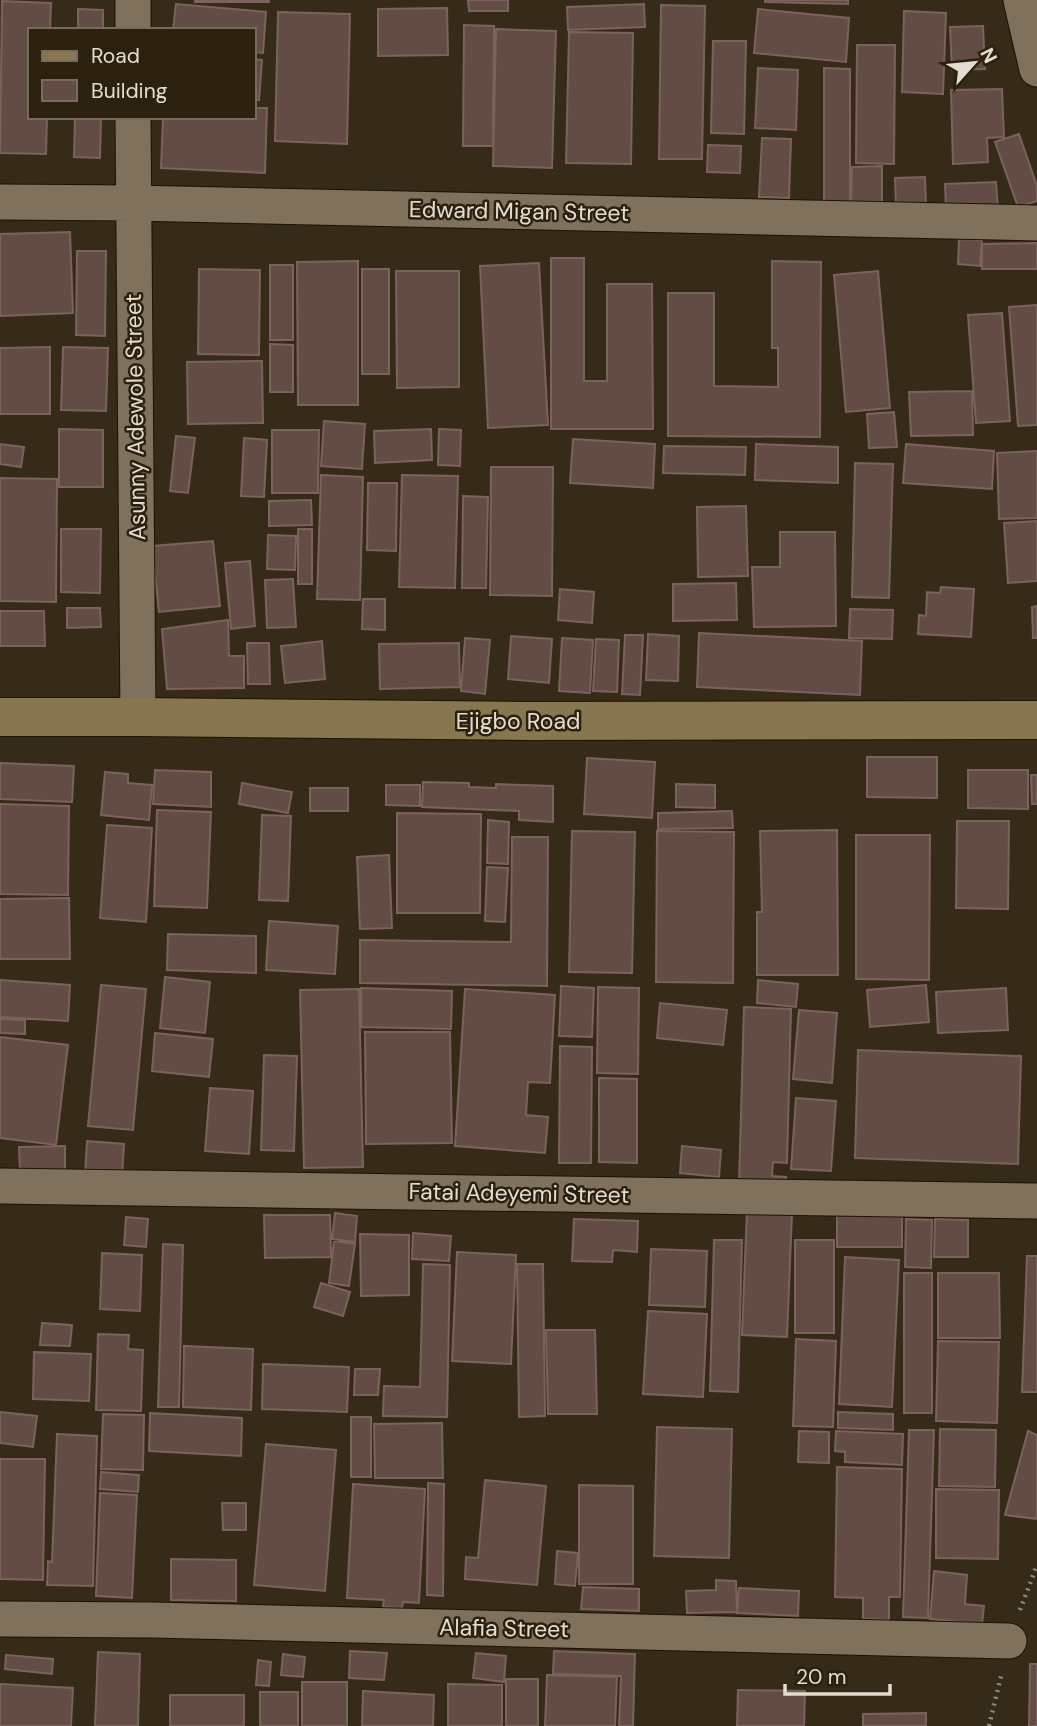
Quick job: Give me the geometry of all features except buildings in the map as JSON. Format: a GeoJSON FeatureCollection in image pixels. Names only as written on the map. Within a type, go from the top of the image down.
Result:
{"type":"FeatureCollection","features":[{"type":"Feature","properties":{"kind":"street"},"geometry":{"type":"LineString","coordinates":[[133,0],[133,28]]}},
{"type":"Feature","properties":{"kind":"street"},"geometry":{"type":"LineString","coordinates":[[1021,0],[1037,69]]}},
{"type":"Feature","properties":{"kind":"street","name":"Asunny Adewole Street"},"geometry":{"type":"LineString","coordinates":[[133,119],[138,717]]}},
{"type":"Feature","properties":{"kind":"street","name":"Edward Migan Street"},"geometry":{"type":"LineString","coordinates":[[0,202],[133,202],[1037,223]]}},
{"type":"Feature","properties":{"kind":"street","name":"Ejigbo Road"},"geometry":{"type":"LineString","coordinates":[[0,717],[526,721],[1037,720]]}},
{"type":"Feature","properties":{"kind":"street","name":"Fatai Adeyemi Street"},"geometry":{"type":"LineString","coordinates":[[0,1186],[1037,1201]]}},
{"type":"Feature","properties":{"kind":"street","name":"Alafia Street"},"geometry":{"type":"LineString","coordinates":[[0,1619],[153,1620],[1009,1641]]}},
{"type":"Feature","properties":{"kind":"path"},"geometry":{"type":"LineString","coordinates":[[989,1726],[1009,1641],[1037,1564]]}}]}
